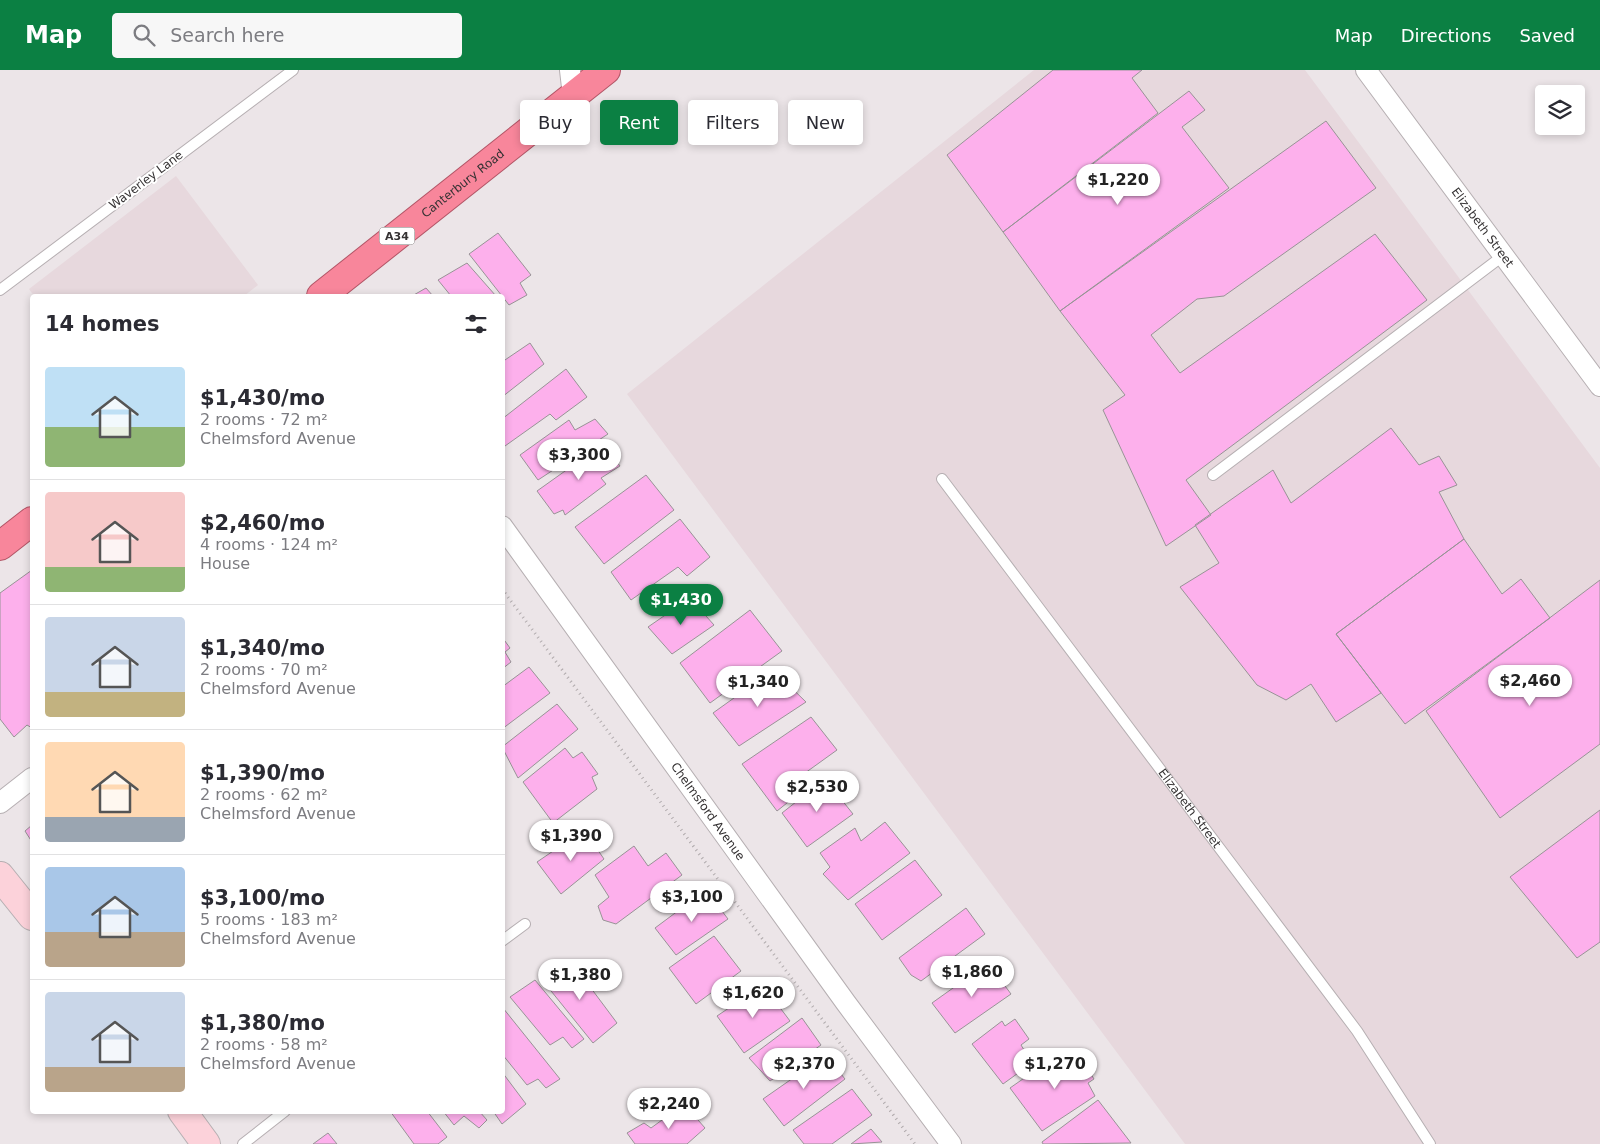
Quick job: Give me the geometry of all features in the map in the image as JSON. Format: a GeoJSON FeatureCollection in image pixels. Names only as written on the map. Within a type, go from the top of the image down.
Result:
{"type":"FeatureCollection","features":[{"type":"Feature","properties":{"kind":"highway","name":"Canterbury Road"},"geometry":{"type":"LineString","coordinates":[[327,294],[571,83],[606,70]]}},
{"type":"Feature","properties":{"kind":"highway"},"geometry":{"type":"LineString","coordinates":[[0,546],[30,523]]}},
{"type":"Feature","properties":{"kind":"main road"},"geometry":{"type":"LineString","coordinates":[[0,876],[30,914]]}},
{"type":"Feature","properties":{"kind":"main road"},"geometry":{"type":"LineString","coordinates":[[184,1114],[206,1144]]}},
{"type":"Feature","properties":{"kind":"street","name":"Elizabeth Street"},"geometry":{"type":"LineString","coordinates":[[1366,70],[1600,386]]}},
{"type":"Feature","properties":{"kind":"street","name":"Chelmsford Avenue"},"geometry":{"type":"LineString","coordinates":[[505,530],[840,995],[951,1144]]}},
{"type":"Feature","properties":{"kind":"street"},"geometry":{"type":"LineString","coordinates":[[0,803],[30,780]]}},
{"type":"Feature","properties":{"kind":"lane","name":"Waverley Lane"},"geometry":{"type":"LineString","coordinates":[[0,290],[293,70]]}},
{"type":"Feature","properties":{"kind":"lane"},"geometry":{"type":"LineString","coordinates":[[1213,475],[1504,255]]}},
{"type":"Feature","properties":{"kind":"lane","name":"Elizabeth Street"},"geometry":{"type":"LineString","coordinates":[[942,479],[1356,1031],[1430,1144]]}},
{"type":"Feature","properties":{"kind":"lane"},"geometry":{"type":"LineString","coordinates":[[505,939],[525,924]]}},
{"type":"Feature","properties":{"kind":"lane"},"geometry":{"type":"LineString","coordinates":[[243,1144],[280,1114]]}},
{"type":"Feature","properties":{"kind":"path"},"geometry":{"type":"LineString","coordinates":[[505,593],[915,1144]]}},
{"type":"Feature","properties":{"kind":"shaded area"},"geometry":{"type":"Polygon","coordinates":[[[1034,70],[1305,70],[1600,468],[1600,1144],[1185,1144],[627,394],[1034,70]]]}},
{"type":"Feature","properties":{"kind":"shaded area"},"geometry":{"type":"Polygon","coordinates":[[[176,176],[258,285],[247,294],[33,294],[29,289],[176,176]]]}},
{"type":"Feature","properties":{"kind":"building"},"geometry":{"type":"Polygon","coordinates":[[[1053,70],[1142,70],[1132,78],[1158,113],[1003,232],[947,155],[1053,70]]]}},
{"type":"Feature","properties":{"kind":"building"},"geometry":{"type":"Polygon","coordinates":[[[1189,91],[1205,110],[1182,127],[1229,188],[1060,311],[1003,232],[1189,91]]]}},
{"type":"Feature","properties":{"kind":"building"},"geometry":{"type":"Polygon","coordinates":[[[1326,121],[1376,188],[1224,296],[1197,299],[1151,335],[1180,373],[1375,234],[1427,300],[1186,480],[1211,515],[1166,546],[1103,410],[1125,395],[1060,311],[1326,121]]]}},
{"type":"Feature","properties":{"kind":"building"},"geometry":{"type":"Polygon","coordinates":[[[498,233],[531,275],[520,283],[527,295],[509,305],[505,300],[505,294],[500,294],[469,254],[498,233]]]}},
{"type":"Feature","properties":{"kind":"building"},"geometry":{"type":"Polygon","coordinates":[[[467,263],[494,294],[449,294],[438,280],[467,263]]]}},
{"type":"Feature","properties":{"kind":"building"},"geometry":{"type":"Polygon","coordinates":[[[426,288],[431,294],[416,294],[426,288]]]}},
{"type":"Feature","properties":{"kind":"building"},"geometry":{"type":"Polygon","coordinates":[[[530,343],[544,364],[505,395],[505,360],[530,343]]]}},
{"type":"Feature","properties":{"kind":"building"},"geometry":{"type":"Polygon","coordinates":[[[566,369],[587,397],[556,420],[550,414],[505,446],[505,417],[566,369]]]}},
{"type":"Feature","properties":{"kind":"building"},"geometry":{"type":"Polygon","coordinates":[[[595,419],[608,434],[538,480],[520,455],[569,420],[575,430],[595,419]]]}},
{"type":"Feature","properties":{"kind":"building"},"geometry":{"type":"Polygon","coordinates":[[[1391,428],[1419,465],[1439,456],[1457,485],[1439,492],[1464,539],[1336,634],[1381,693],[1336,722],[1311,684],[1286,700],[1257,685],[1180,587],[1219,563],[1195,525],[1273,470],[1291,503],[1391,428]]]}},
{"type":"Feature","properties":{"kind":"building"},"geometry":{"type":"Polygon","coordinates":[[[603,444],[620,466],[601,478],[606,484],[565,515],[563,510],[554,514],[537,491],[603,444]]]}},
{"type":"Feature","properties":{"kind":"building"},"geometry":{"type":"Polygon","coordinates":[[[646,475],[674,510],[604,564],[575,527],[646,475]]]}},
{"type":"Feature","properties":{"kind":"building"},"geometry":{"type":"Polygon","coordinates":[[[680,519],[710,557],[687,576],[678,567],[631,600],[611,572],[680,519]]]}},
{"type":"Feature","properties":{"kind":"building"},"geometry":{"type":"Polygon","coordinates":[[[1464,539],[1502,594],[1521,579],[1550,618],[1405,724],[1336,634],[1464,539]]]}},
{"type":"Feature","properties":{"kind":"building"},"geometry":{"type":"Polygon","coordinates":[[[30,571],[30,727],[27,725],[14,737],[0,719],[0,593],[30,571]]]}},
{"type":"Feature","properties":{"kind":"building"},"geometry":{"type":"Polygon","coordinates":[[[1600,580],[1600,744],[1500,818],[1426,711],[1600,580]]]}},
{"type":"Feature","properties":{"kind":"building"},"geometry":{"type":"Polygon","coordinates":[[[690,598],[714,625],[672,654],[648,627],[690,598]]]}},
{"type":"Feature","properties":{"kind":"building"},"geometry":{"type":"Polygon","coordinates":[[[750,610],[782,651],[710,703],[680,663],[750,610]]]}},
{"type":"Feature","properties":{"kind":"building"},"geometry":{"type":"Polygon","coordinates":[[[505,641],[510,648],[505,652],[505,641]]]}},
{"type":"Feature","properties":{"kind":"building"},"geometry":{"type":"Polygon","coordinates":[[[505,652],[511,662],[505,667],[505,652]]]}},
{"type":"Feature","properties":{"kind":"building"},"geometry":{"type":"Polygon","coordinates":[[[529,667],[550,693],[505,727],[505,685],[529,667]]]}},
{"type":"Feature","properties":{"kind":"building"},"geometry":{"type":"Polygon","coordinates":[[[773,670],[806,702],[739,746],[713,713],[773,670]]]}},
{"type":"Feature","properties":{"kind":"building"},"geometry":{"type":"Polygon","coordinates":[[[557,704],[578,729],[518,778],[505,753],[505,745],[557,704]]]}},
{"type":"Feature","properties":{"kind":"building"},"geometry":{"type":"Polygon","coordinates":[[[811,717],[837,750],[787,786],[797,795],[777,811],[742,764],[811,717]]]}},
{"type":"Feature","properties":{"kind":"building"},"geometry":{"type":"Polygon","coordinates":[[[565,748],[573,758],[582,752],[598,774],[592,777],[597,789],[553,823],[523,782],[565,748]]]}},
{"type":"Feature","properties":{"kind":"building"},"geometry":{"type":"Polygon","coordinates":[[[825,779],[853,814],[807,847],[782,813],[825,779]]]}},
{"type":"Feature","properties":{"kind":"building"},"geometry":{"type":"Polygon","coordinates":[[[1600,810],[1600,942],[1577,958],[1510,877],[1600,810]]]}},
{"type":"Feature","properties":{"kind":"building"},"geometry":{"type":"Polygon","coordinates":[[[885,822],[910,853],[848,900],[823,874],[830,867],[820,853],[855,828],[861,841],[885,822]]]}},
{"type":"Feature","properties":{"kind":"building"},"geometry":{"type":"Polygon","coordinates":[[[30,827],[30,839],[25,831],[30,827]]]}},
{"type":"Feature","properties":{"kind":"building"},"geometry":{"type":"Polygon","coordinates":[[[584,830],[604,859],[561,894],[537,862],[584,830]]]}},
{"type":"Feature","properties":{"kind":"building"},"geometry":{"type":"Polygon","coordinates":[[[634,846],[648,866],[666,853],[682,875],[616,924],[603,920],[598,906],[609,897],[595,875],[634,846]]]}},
{"type":"Feature","properties":{"kind":"building"},"geometry":{"type":"Polygon","coordinates":[[[915,860],[942,895],[882,940],[855,904],[915,860]]]}},
{"type":"Feature","properties":{"kind":"building"},"geometry":{"type":"Polygon","coordinates":[[[706,890],[728,919],[676,955],[655,928],[706,890]]]}},
{"type":"Feature","properties":{"kind":"building"},"geometry":{"type":"Polygon","coordinates":[[[966,908],[985,934],[921,981],[911,975],[899,958],[966,908]]]}},
{"type":"Feature","properties":{"kind":"building"},"geometry":{"type":"Polygon","coordinates":[[[714,936],[741,971],[696,1004],[669,968],[714,936]]]}},
{"type":"Feature","properties":{"kind":"building"},"geometry":{"type":"Polygon","coordinates":[[[570,960],[617,1023],[593,1043],[543,981],[570,960]]]}},
{"type":"Feature","properties":{"kind":"building"},"geometry":{"type":"Polygon","coordinates":[[[988,963],[1011,994],[955,1033],[932,1003],[988,963]]]}},
{"type":"Feature","properties":{"kind":"building"},"geometry":{"type":"Polygon","coordinates":[[[535,980],[584,1039],[572,1048],[563,1037],[550,1045],[510,997],[535,980]]]}},
{"type":"Feature","properties":{"kind":"building"},"geometry":{"type":"Polygon","coordinates":[[[763,985],[790,1021],[744,1053],[717,1016],[763,985]]]}},
{"type":"Feature","properties":{"kind":"building"},"geometry":{"type":"Polygon","coordinates":[[[505,1010],[560,1079],[546,1088],[538,1079],[527,1085],[505,1058],[505,1010]]]}},
{"type":"Feature","properties":{"kind":"building"},"geometry":{"type":"Polygon","coordinates":[[[802,1018],[821,1045],[770,1081],[749,1058],[802,1018]]]}},
{"type":"Feature","properties":{"kind":"building"},"geometry":{"type":"Polygon","coordinates":[[[1015,1019],[1029,1039],[1021,1045],[1032,1063],[1003,1084],[972,1044],[1002,1021],[1005,1026],[1015,1019]]]}},
{"type":"Feature","properties":{"kind":"building"},"geometry":{"type":"Polygon","coordinates":[[[1063,1051],[1069,1060],[1078,1054],[1094,1079],[1088,1083],[1095,1096],[1042,1131],[1010,1088],[1063,1051]]]}},
{"type":"Feature","properties":{"kind":"building"},"geometry":{"type":"Polygon","coordinates":[[[826,1055],[845,1079],[784,1126],[763,1099],[826,1055]]]}},
{"type":"Feature","properties":{"kind":"building"},"geometry":{"type":"Polygon","coordinates":[[[505,1076],[526,1104],[502,1124],[495,1114],[505,1114],[505,1076]]]}},
{"type":"Feature","properties":{"kind":"building"},"geometry":{"type":"Polygon","coordinates":[[[852,1089],[872,1115],[832,1144],[804,1144],[793,1130],[852,1089]]]}},
{"type":"Feature","properties":{"kind":"building"},"geometry":{"type":"Polygon","coordinates":[[[1098,1100],[1131,1143],[1043,1144],[1042,1142],[1098,1100]]]}},
{"type":"Feature","properties":{"kind":"building"},"geometry":{"type":"Polygon","coordinates":[[[684,1104],[705,1128],[687,1144],[635,1144],[627,1133],[644,1123],[651,1128],[684,1104]]]}},
{"type":"Feature","properties":{"kind":"building"},"geometry":{"type":"Polygon","coordinates":[[[392,1114],[429,1114],[447,1137],[438,1144],[414,1144],[392,1114]]]}},
{"type":"Feature","properties":{"kind":"building"},"geometry":{"type":"Polygon","coordinates":[[[445,1114],[482,1114],[487,1120],[479,1128],[464,1116],[454,1125],[445,1114]]]}},
{"type":"Feature","properties":{"kind":"building"},"geometry":{"type":"Polygon","coordinates":[[[871,1129],[882,1142],[851,1144],[871,1129]]]}},
{"type":"Feature","properties":{"kind":"building"},"geometry":{"type":"Polygon","coordinates":[[[328,1133],[337,1144],[313,1144],[328,1133]]]}}]}
